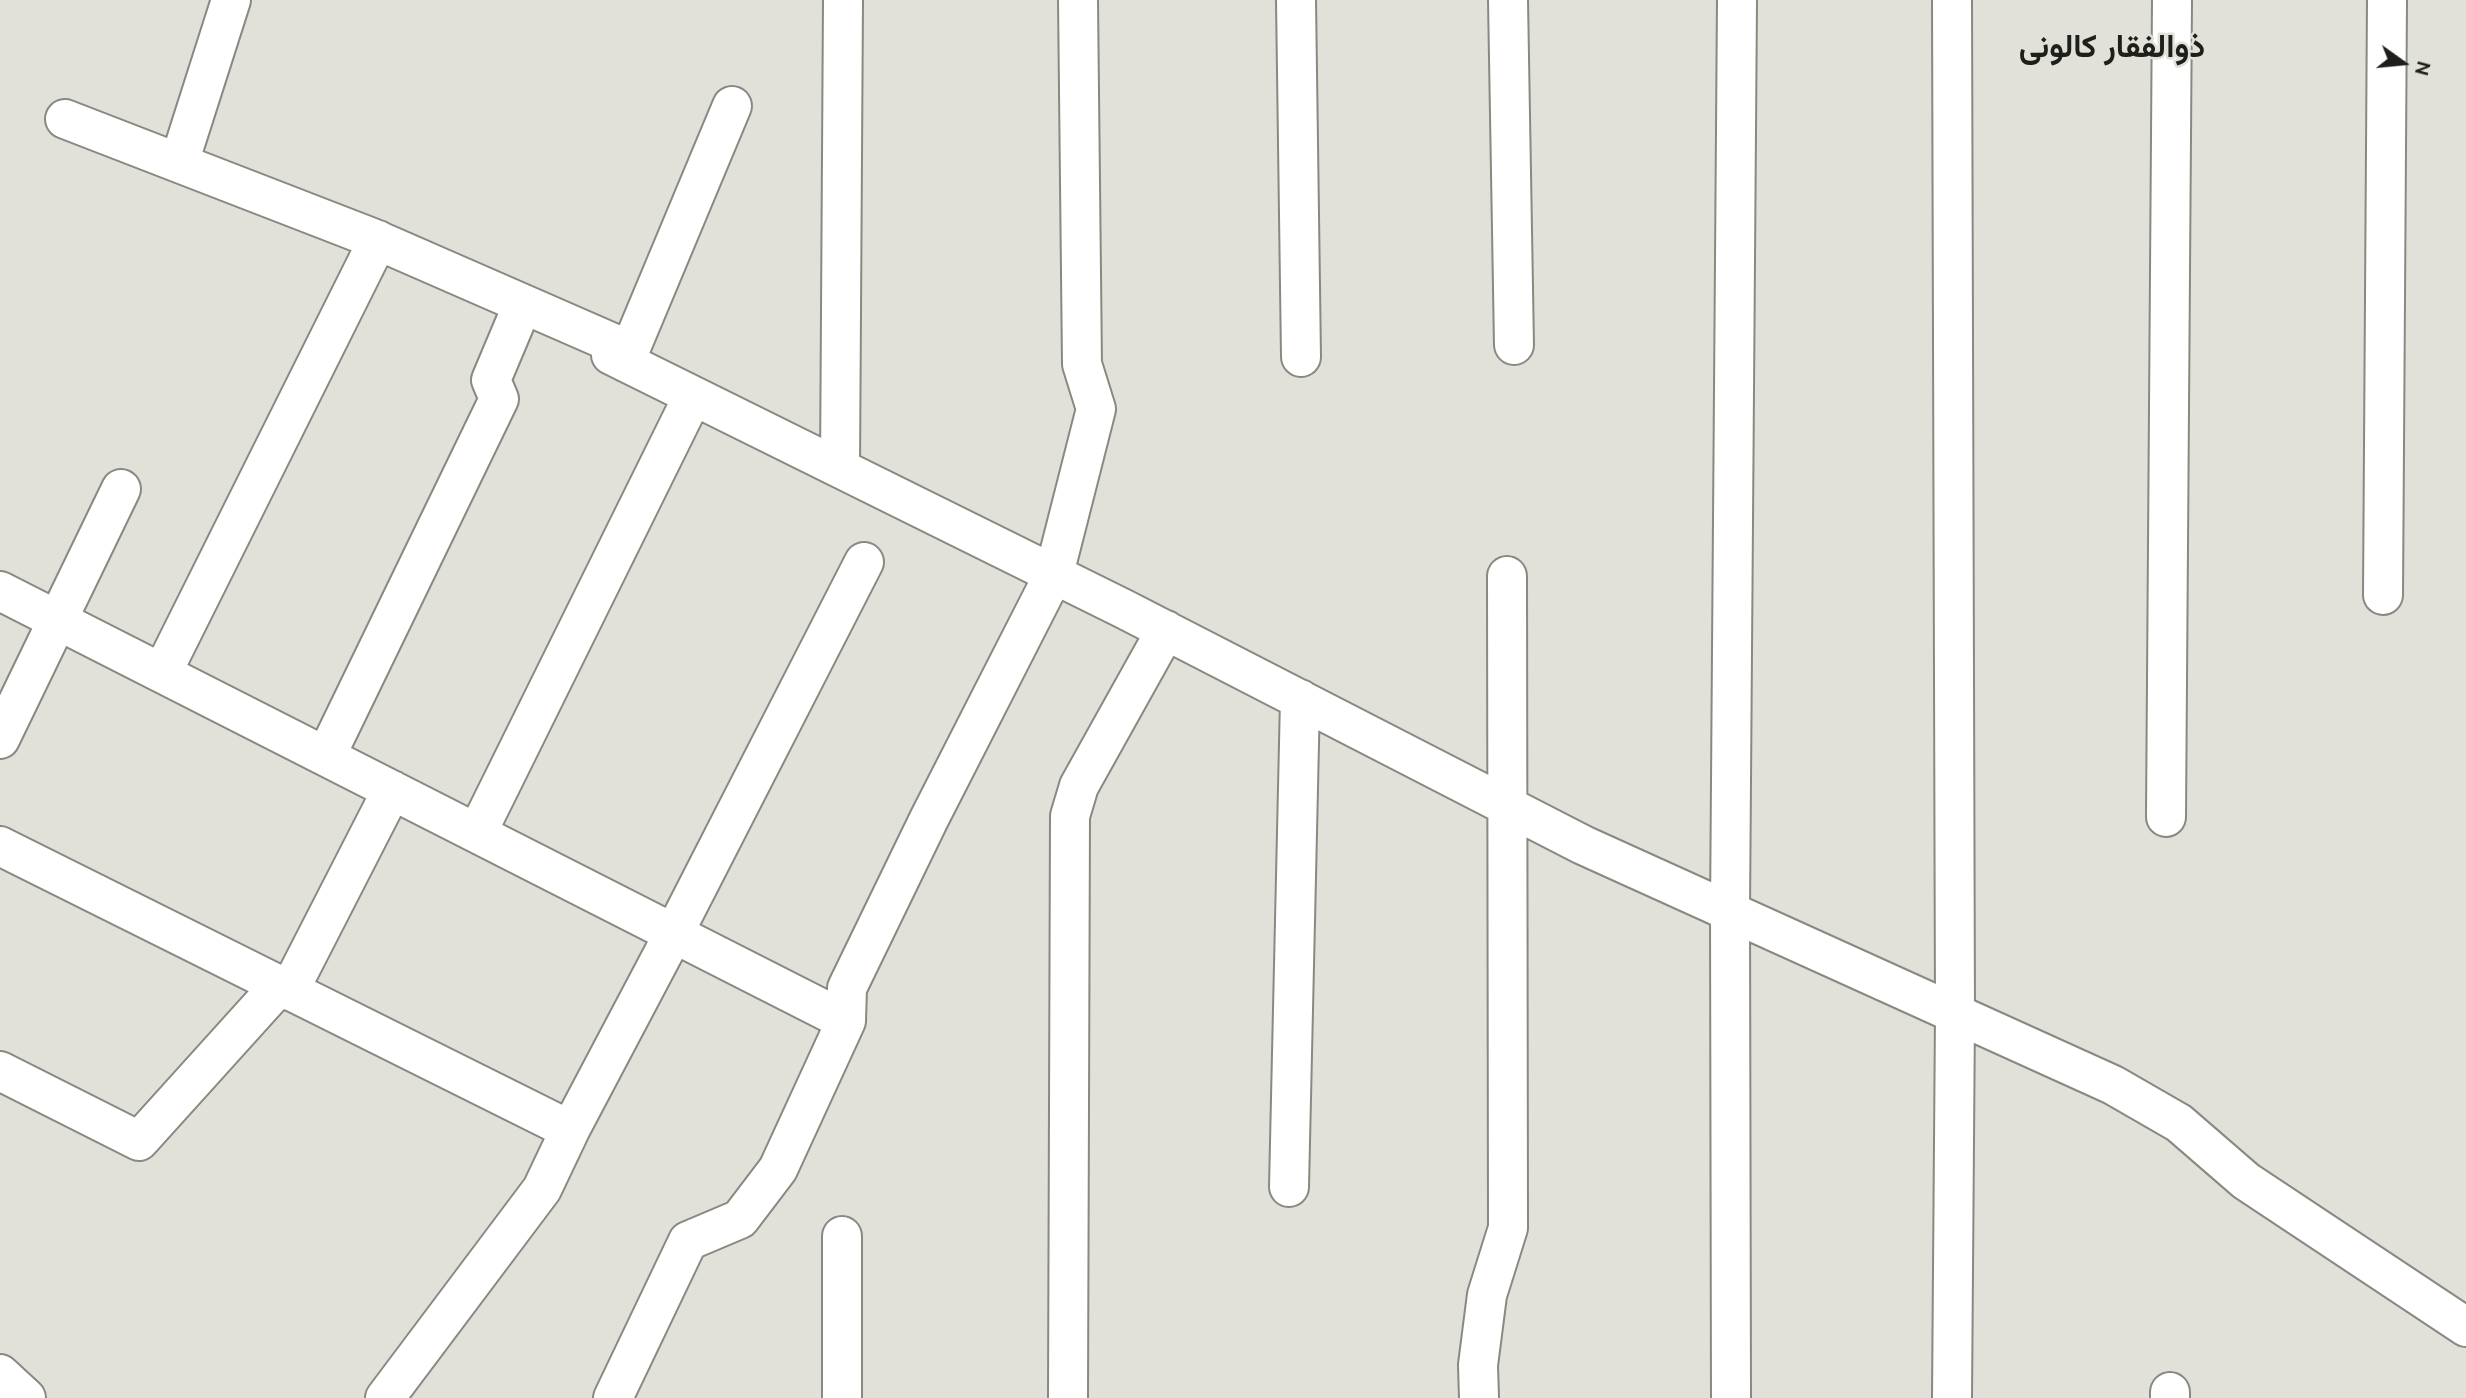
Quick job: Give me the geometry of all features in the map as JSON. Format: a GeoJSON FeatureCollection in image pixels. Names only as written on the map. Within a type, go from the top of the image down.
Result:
{"type":"FeatureCollection","features":[{"type":"Feature","properties":{"kind":"street"},"geometry":{"type":"LineString","coordinates":[[179,163],[231,0]]}},
{"type":"Feature","properties":{"kind":"street"},"geometry":{"type":"LineString","coordinates":[[840,468],[843,0]]}},
{"type":"Feature","properties":{"kind":"street"},"geometry":{"type":"LineString","coordinates":[[613,1398],[688,1241],[740,1219],[778,1169],[846,1020],[847,988],[929,819],[1054,574],[1096,409],[1082,364],[1078,0]]}},
{"type":"Feature","properties":{"kind":"street"},"geometry":{"type":"LineString","coordinates":[[1296,0],[1301,356]]}},
{"type":"Feature","properties":{"kind":"street"},"geometry":{"type":"LineString","coordinates":[[1508,0],[1514,345]]}},
{"type":"Feature","properties":{"kind":"street"},"geometry":{"type":"LineString","coordinates":[[1731,1398],[1730,911],[1737,0]]}},
{"type":"Feature","properties":{"kind":"street"},"geometry":{"type":"LineString","coordinates":[[1952,0],[1955,1013],[1952,1398]]}},
{"type":"Feature","properties":{"kind":"street"},"geometry":{"type":"LineString","coordinates":[[2166,817],[2172,0]]}},
{"type":"Feature","properties":{"kind":"street"},"geometry":{"type":"LineString","coordinates":[[2383,595],[2387,0]]}},
{"type":"Feature","properties":{"kind":"street"},"geometry":{"type":"LineString","coordinates":[[625,362],[732,106]]}},
{"type":"Feature","properties":{"kind":"street"},"geometry":{"type":"LineString","coordinates":[[65,119],[378,240],[615,344],[611,355],[1166,630],[1583,845],[2113,1085],[2179,1123],[2246,1181],[2466,1328]]}},
{"type":"Feature","properties":{"kind":"street"},"geometry":{"type":"LineString","coordinates":[[162,673],[378,240]]}},
{"type":"Feature","properties":{"kind":"street"},"geometry":{"type":"LineString","coordinates":[[326,756],[499,399],[491,380],[523,304]]}},
{"type":"Feature","properties":{"kind":"street"},"geometry":{"type":"LineString","coordinates":[[477,833],[693,396]]}},
{"type":"Feature","properties":{"kind":"street"},"geometry":{"type":"LineString","coordinates":[[0,739],[121,489]]}},
{"type":"Feature","properties":{"kind":"street"},"geometry":{"type":"LineString","coordinates":[[385,1398],[542,1189],[864,562]]}},
{"type":"Feature","properties":{"kind":"street"},"geometry":{"type":"LineString","coordinates":[[1479,1398],[1478,1365],[1487,1295],[1508,1228],[1507,576]]}},
{"type":"Feature","properties":{"kind":"street"},"geometry":{"type":"LineString","coordinates":[[0,591],[846,1020]]}},
{"type":"Feature","properties":{"kind":"street"},"geometry":{"type":"LineString","coordinates":[[1068,1398],[1070,816],[1079,786],[1166,630]]}},
{"type":"Feature","properties":{"kind":"street"},"geometry":{"type":"LineString","coordinates":[[1289,1187],[1300,699]]}},
{"type":"Feature","properties":{"kind":"street"},"geometry":{"type":"LineString","coordinates":[[0,1071],[139,1141],[284,988],[392,790]]}},
{"type":"Feature","properties":{"kind":"street"},"geometry":{"type":"LineString","coordinates":[[0,846],[570,1130]]}},
{"type":"Feature","properties":{"kind":"street"},"geometry":{"type":"LineString","coordinates":[[842,1236],[842,1398]]}},
{"type":"Feature","properties":{"kind":"street"},"geometry":{"type":"LineString","coordinates":[[0,1374],[26,1398]]}},
{"type":"Feature","properties":{"kind":"district","name":"ذوالفقار کالونی"},"geometry":{"type":"Point","coordinates":[2112,46]}}]}
